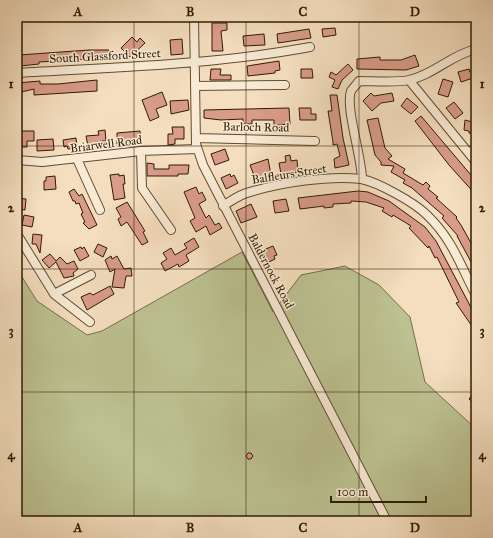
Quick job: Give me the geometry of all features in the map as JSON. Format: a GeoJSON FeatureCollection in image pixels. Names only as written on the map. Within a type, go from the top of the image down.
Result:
{"type":"FeatureCollection","features":[{"type":"Feature","properties":{"kind":"street","name":"Baldernock Road"},"geometry":{"type":"LineString","coordinates":[[194,17],[196,138],[203,165],[387,521]]}},
{"type":"Feature","properties":{"kind":"street","name":"South Glassford Street"},"geometry":{"type":"LineString","coordinates":[[17,73],[195,63],[269,54],[310,46]]}},
{"type":"Feature","properties":{"kind":"street"},"geometry":{"type":"LineString","coordinates":[[476,49],[462,52],[428,72],[408,80],[359,81],[351,91],[350,104],[362,167],[362,179],[393,191],[427,214],[453,246],[476,295]]}},
{"type":"Feature","properties":{"kind":"street"},"geometry":{"type":"LineString","coordinates":[[408,80],[473,151],[476,162]]}},
{"type":"Feature","properties":{"kind":"street"},"geometry":{"type":"LineString","coordinates":[[196,86],[285,85]]}},
{"type":"Feature","properties":{"kind":"street","name":"Barloch Road"},"geometry":{"type":"LineString","coordinates":[[196,138],[315,141]]}},
{"type":"Feature","properties":{"kind":"street","name":"Briarwell Road"},"geometry":{"type":"LineString","coordinates":[[17,160],[33,162],[76,160],[141,151],[198,149]]}},
{"type":"Feature","properties":{"kind":"street"},"geometry":{"type":"LineString","coordinates":[[141,151],[142,188],[172,230]]}},
{"type":"Feature","properties":{"kind":"street"},"geometry":{"type":"LineString","coordinates":[[76,160],[100,210]]}},
{"type":"Feature","properties":{"kind":"street","name":"Balfleurs Street"},"geometry":{"type":"LineString","coordinates":[[223,206],[248,192],[287,184],[320,179],[362,179]]}},
{"type":"Feature","properties":{"kind":"street"},"geometry":{"type":"LineString","coordinates":[[17,234],[54,294],[90,322]]}},
{"type":"Feature","properties":{"kind":"street"},"geometry":{"type":"LineString","coordinates":[[54,294],[91,276]]}},
{"type":"Feature","properties":{"kind":"green space"},"geometry":{"type":"Polygon","coordinates":[[[242,252],[273,312],[301,275],[345,266],[379,285],[410,317],[425,382],[476,429],[476,521],[17,521],[17,269],[37,301],[87,335],[102,331],[242,252]]]}},
{"type":"Feature","properties":{"kind":"building"},"geometry":{"type":"Polygon","coordinates":[[[212,23],[227,23],[227,30],[221,31],[223,51],[212,51],[212,23]]]}},
{"type":"Feature","properties":{"kind":"building"},"geometry":{"type":"Polygon","coordinates":[[[335,28],[336,35],[323,37],[322,29],[335,28]]]}},
{"type":"Feature","properties":{"kind":"building"},"geometry":{"type":"Polygon","coordinates":[[[309,29],[311,38],[278,43],[277,34],[309,29]]]}},
{"type":"Feature","properties":{"kind":"building"},"geometry":{"type":"Polygon","coordinates":[[[264,34],[265,45],[244,46],[243,36],[264,34]]]}},
{"type":"Feature","properties":{"kind":"building"},"geometry":{"type":"Polygon","coordinates":[[[132,37],[137,42],[140,38],[145,43],[130,57],[121,48],[132,37]]]}},
{"type":"Feature","properties":{"kind":"building"},"geometry":{"type":"Polygon","coordinates":[[[182,39],[183,54],[171,55],[170,40],[182,39]]]}},
{"type":"Feature","properties":{"kind":"building"},"geometry":{"type":"Polygon","coordinates":[[[109,50],[109,58],[39,62],[39,64],[20,66],[19,55],[109,50]]]}},
{"type":"Feature","properties":{"kind":"building"},"geometry":{"type":"Polygon","coordinates":[[[415,55],[419,66],[406,70],[357,69],[357,59],[380,57],[380,60],[401,60],[415,55]]]}},
{"type":"Feature","properties":{"kind":"building"},"geometry":{"type":"Polygon","coordinates":[[[279,61],[280,70],[275,71],[275,73],[248,76],[247,66],[279,61]]]}},
{"type":"Feature","properties":{"kind":"building"},"geometry":{"type":"Polygon","coordinates":[[[348,64],[353,70],[342,80],[338,89],[332,87],[335,80],[329,77],[331,72],[336,75],[348,64]]]}},
{"type":"Feature","properties":{"kind":"building"},"geometry":{"type":"Polygon","coordinates":[[[211,69],[221,69],[220,75],[231,75],[231,80],[210,80],[211,69]]]}},
{"type":"Feature","properties":{"kind":"building"},"geometry":{"type":"Polygon","coordinates":[[[301,69],[312,69],[313,78],[301,78],[301,69]]]}},
{"type":"Feature","properties":{"kind":"building"},"geometry":{"type":"Polygon","coordinates":[[[469,69],[470,72],[476,70],[476,77],[461,82],[458,72],[469,69]]]}},
{"type":"Feature","properties":{"kind":"building"},"geometry":{"type":"Polygon","coordinates":[[[443,79],[453,82],[448,97],[438,94],[443,79]]]}},
{"type":"Feature","properties":{"kind":"building"},"geometry":{"type":"Polygon","coordinates":[[[97,80],[97,91],[34,95],[34,89],[17,93],[17,83],[40,81],[40,84],[58,84],[97,80]]]}},
{"type":"Feature","properties":{"kind":"building"},"geometry":{"type":"Polygon","coordinates":[[[162,92],[167,105],[156,109],[159,117],[150,121],[142,100],[162,92]]]}},
{"type":"Feature","properties":{"kind":"building"},"geometry":{"type":"Polygon","coordinates":[[[371,93],[374,96],[392,93],[394,101],[381,103],[372,111],[363,101],[371,93]]]}},
{"type":"Feature","properties":{"kind":"building"},"geometry":{"type":"Polygon","coordinates":[[[330,95],[337,95],[343,138],[349,165],[335,168],[334,159],[340,156],[337,144],[333,145],[328,111],[332,111],[330,95]]]}},
{"type":"Feature","properties":{"kind":"building"},"geometry":{"type":"Polygon","coordinates":[[[407,98],[418,107],[411,114],[401,106],[407,98]]]}},
{"type":"Feature","properties":{"kind":"building"},"geometry":{"type":"Polygon","coordinates":[[[188,100],[189,110],[171,114],[170,101],[188,100]]]}},
{"type":"Feature","properties":{"kind":"building"},"geometry":{"type":"Polygon","coordinates":[[[454,102],[463,113],[455,119],[446,108],[454,102]]]}},
{"type":"Feature","properties":{"kind":"building"},"geometry":{"type":"Polygon","coordinates":[[[289,108],[290,124],[274,126],[274,120],[252,120],[252,124],[243,124],[243,119],[221,120],[204,118],[204,110],[289,108]]]}},
{"type":"Feature","properties":{"kind":"building"},"geometry":{"type":"Polygon","coordinates":[[[299,108],[311,108],[311,114],[316,114],[316,120],[300,120],[299,108]]]}},
{"type":"Feature","properties":{"kind":"building"},"geometry":{"type":"Polygon","coordinates":[[[421,116],[476,181],[476,195],[449,165],[415,121],[421,116]]]}},
{"type":"Feature","properties":{"kind":"building"},"geometry":{"type":"Polygon","coordinates":[[[378,118],[385,148],[392,156],[388,159],[405,169],[403,173],[423,185],[426,182],[430,186],[428,189],[457,217],[456,218],[476,252],[476,271],[458,236],[442,218],[444,216],[412,188],[403,183],[405,180],[391,172],[394,166],[381,165],[381,162],[375,155],[367,120],[378,118]]]}},
{"type":"Feature","properties":{"kind":"building"},"geometry":{"type":"Polygon","coordinates":[[[465,120],[476,123],[476,134],[469,133],[469,131],[464,130],[465,120]]]}},
{"type":"Feature","properties":{"kind":"building"},"geometry":{"type":"Polygon","coordinates":[[[172,127],[184,127],[184,139],[175,139],[175,144],[168,145],[168,134],[173,134],[172,127]]]}},
{"type":"Feature","properties":{"kind":"building"},"geometry":{"type":"Polygon","coordinates":[[[105,130],[106,141],[102,141],[102,144],[88,146],[86,136],[99,135],[98,131],[105,130]]]}},
{"type":"Feature","properties":{"kind":"building"},"geometry":{"type":"Polygon","coordinates":[[[20,131],[34,131],[34,141],[27,141],[27,147],[21,147],[20,131]]]}},
{"type":"Feature","properties":{"kind":"building"},"geometry":{"type":"Polygon","coordinates":[[[140,131],[141,142],[117,144],[117,133],[140,131]]]}},
{"type":"Feature","properties":{"kind":"building"},"geometry":{"type":"Polygon","coordinates":[[[76,138],[77,148],[68,149],[67,146],[64,147],[63,140],[76,138]]]}},
{"type":"Feature","properties":{"kind":"building"},"geometry":{"type":"Polygon","coordinates":[[[53,139],[54,150],[37,151],[37,140],[53,139]]]}},
{"type":"Feature","properties":{"kind":"building"},"geometry":{"type":"Polygon","coordinates":[[[225,149],[229,160],[215,165],[211,154],[225,149]]]}},
{"type":"Feature","properties":{"kind":"building"},"geometry":{"type":"Polygon","coordinates":[[[290,155],[291,161],[297,160],[298,172],[281,174],[279,163],[286,162],[285,156],[290,155]]]}},
{"type":"Feature","properties":{"kind":"building"},"geometry":{"type":"Polygon","coordinates":[[[268,159],[271,175],[255,178],[250,165],[268,159]]]}},
{"type":"Feature","properties":{"kind":"building"},"geometry":{"type":"Polygon","coordinates":[[[147,163],[154,164],[154,169],[169,169],[169,165],[189,165],[188,174],[178,174],[178,176],[147,176],[147,163]]]}},
{"type":"Feature","properties":{"kind":"building"},"geometry":{"type":"Polygon","coordinates":[[[119,174],[119,176],[124,175],[125,184],[123,184],[125,198],[114,200],[110,175],[119,174]]]}},
{"type":"Feature","properties":{"kind":"building"},"geometry":{"type":"Polygon","coordinates":[[[230,174],[231,177],[234,175],[238,183],[226,189],[221,178],[230,174]]]}},
{"type":"Feature","properties":{"kind":"building"},"geometry":{"type":"Polygon","coordinates":[[[55,176],[56,189],[44,190],[44,181],[46,181],[46,177],[55,176]]]}},
{"type":"Feature","properties":{"kind":"building"},"geometry":{"type":"Polygon","coordinates":[[[196,187],[199,194],[202,192],[206,200],[199,204],[206,218],[209,215],[215,225],[219,223],[222,228],[210,235],[206,226],[196,232],[190,221],[195,218],[184,192],[196,187]]]}},
{"type":"Feature","properties":{"kind":"building"},"geometry":{"type":"Polygon","coordinates":[[[74,189],[79,196],[82,194],[97,225],[89,229],[83,223],[85,222],[81,214],[83,213],[79,203],[76,204],[75,201],[73,201],[69,192],[74,189]]]}},
{"type":"Feature","properties":{"kind":"building"},"geometry":{"type":"Polygon","coordinates":[[[358,191],[368,192],[389,201],[425,227],[436,241],[476,317],[476,332],[456,303],[459,302],[437,257],[435,258],[429,246],[428,248],[409,228],[411,226],[393,215],[392,217],[382,211],[384,208],[366,202],[351,201],[351,203],[333,204],[333,207],[324,208],[324,206],[300,209],[298,198],[358,191]]]}},
{"type":"Feature","properties":{"kind":"building"},"geometry":{"type":"Polygon","coordinates":[[[17,198],[26,199],[25,210],[17,209],[17,198]]]}},
{"type":"Feature","properties":{"kind":"building"},"geometry":{"type":"Polygon","coordinates":[[[286,199],[289,211],[275,213],[273,201],[286,199]]]}},
{"type":"Feature","properties":{"kind":"building"},"geometry":{"type":"Polygon","coordinates":[[[127,202],[145,231],[143,232],[148,242],[142,245],[127,222],[121,226],[118,219],[121,217],[116,208],[127,202]]]}},
{"type":"Feature","properties":{"kind":"building"},"geometry":{"type":"Polygon","coordinates":[[[251,204],[257,217],[241,223],[236,211],[251,204]]]}},
{"type":"Feature","properties":{"kind":"building"},"geometry":{"type":"Polygon","coordinates":[[[24,215],[34,217],[32,227],[22,225],[24,215]]]}},
{"type":"Feature","properties":{"kind":"building"},"geometry":{"type":"Polygon","coordinates":[[[33,234],[42,235],[40,253],[36,244],[32,244],[33,234]]]}},
{"type":"Feature","properties":{"kind":"building"},"geometry":{"type":"Polygon","coordinates":[[[194,238],[199,247],[186,255],[189,261],[179,267],[178,264],[165,271],[161,263],[167,259],[163,253],[171,248],[175,255],[187,248],[184,244],[194,238]]]}},
{"type":"Feature","properties":{"kind":"building"},"geometry":{"type":"Polygon","coordinates":[[[98,244],[107,248],[103,257],[94,252],[98,244]]]}},
{"type":"Feature","properties":{"kind":"building"},"geometry":{"type":"Polygon","coordinates":[[[273,246],[277,255],[274,256],[275,259],[267,263],[261,251],[273,246]]]}},
{"type":"Feature","properties":{"kind":"building"},"geometry":{"type":"Polygon","coordinates":[[[81,247],[82,249],[84,247],[89,256],[80,261],[74,250],[81,247]]]}},
{"type":"Feature","properties":{"kind":"building"},"geometry":{"type":"Polygon","coordinates":[[[50,254],[56,261],[60,257],[67,264],[74,261],[78,269],[73,273],[74,276],[64,278],[56,262],[49,268],[42,260],[50,254]]]}},
{"type":"Feature","properties":{"kind":"building"},"geometry":{"type":"Polygon","coordinates":[[[111,256],[112,259],[117,256],[124,269],[131,268],[132,276],[126,276],[124,288],[112,287],[115,269],[110,272],[105,260],[111,256]]]}},
{"type":"Feature","properties":{"kind":"building"},"geometry":{"type":"Polygon","coordinates":[[[110,286],[114,294],[87,310],[81,297],[90,293],[93,295],[110,286]]]}},
{"type":"Feature","properties":{"kind":"building"},"geometry":{"type":"Polygon","coordinates":[[[476,390],[476,405],[469,399],[476,390]]]}},
{"type":"Feature","properties":{"kind":"building"},"geometry":{"type":"Polygon","coordinates":[[[248,453],[251,453],[253,456],[251,459],[248,459],[246,456],[248,453]]]}}]}
